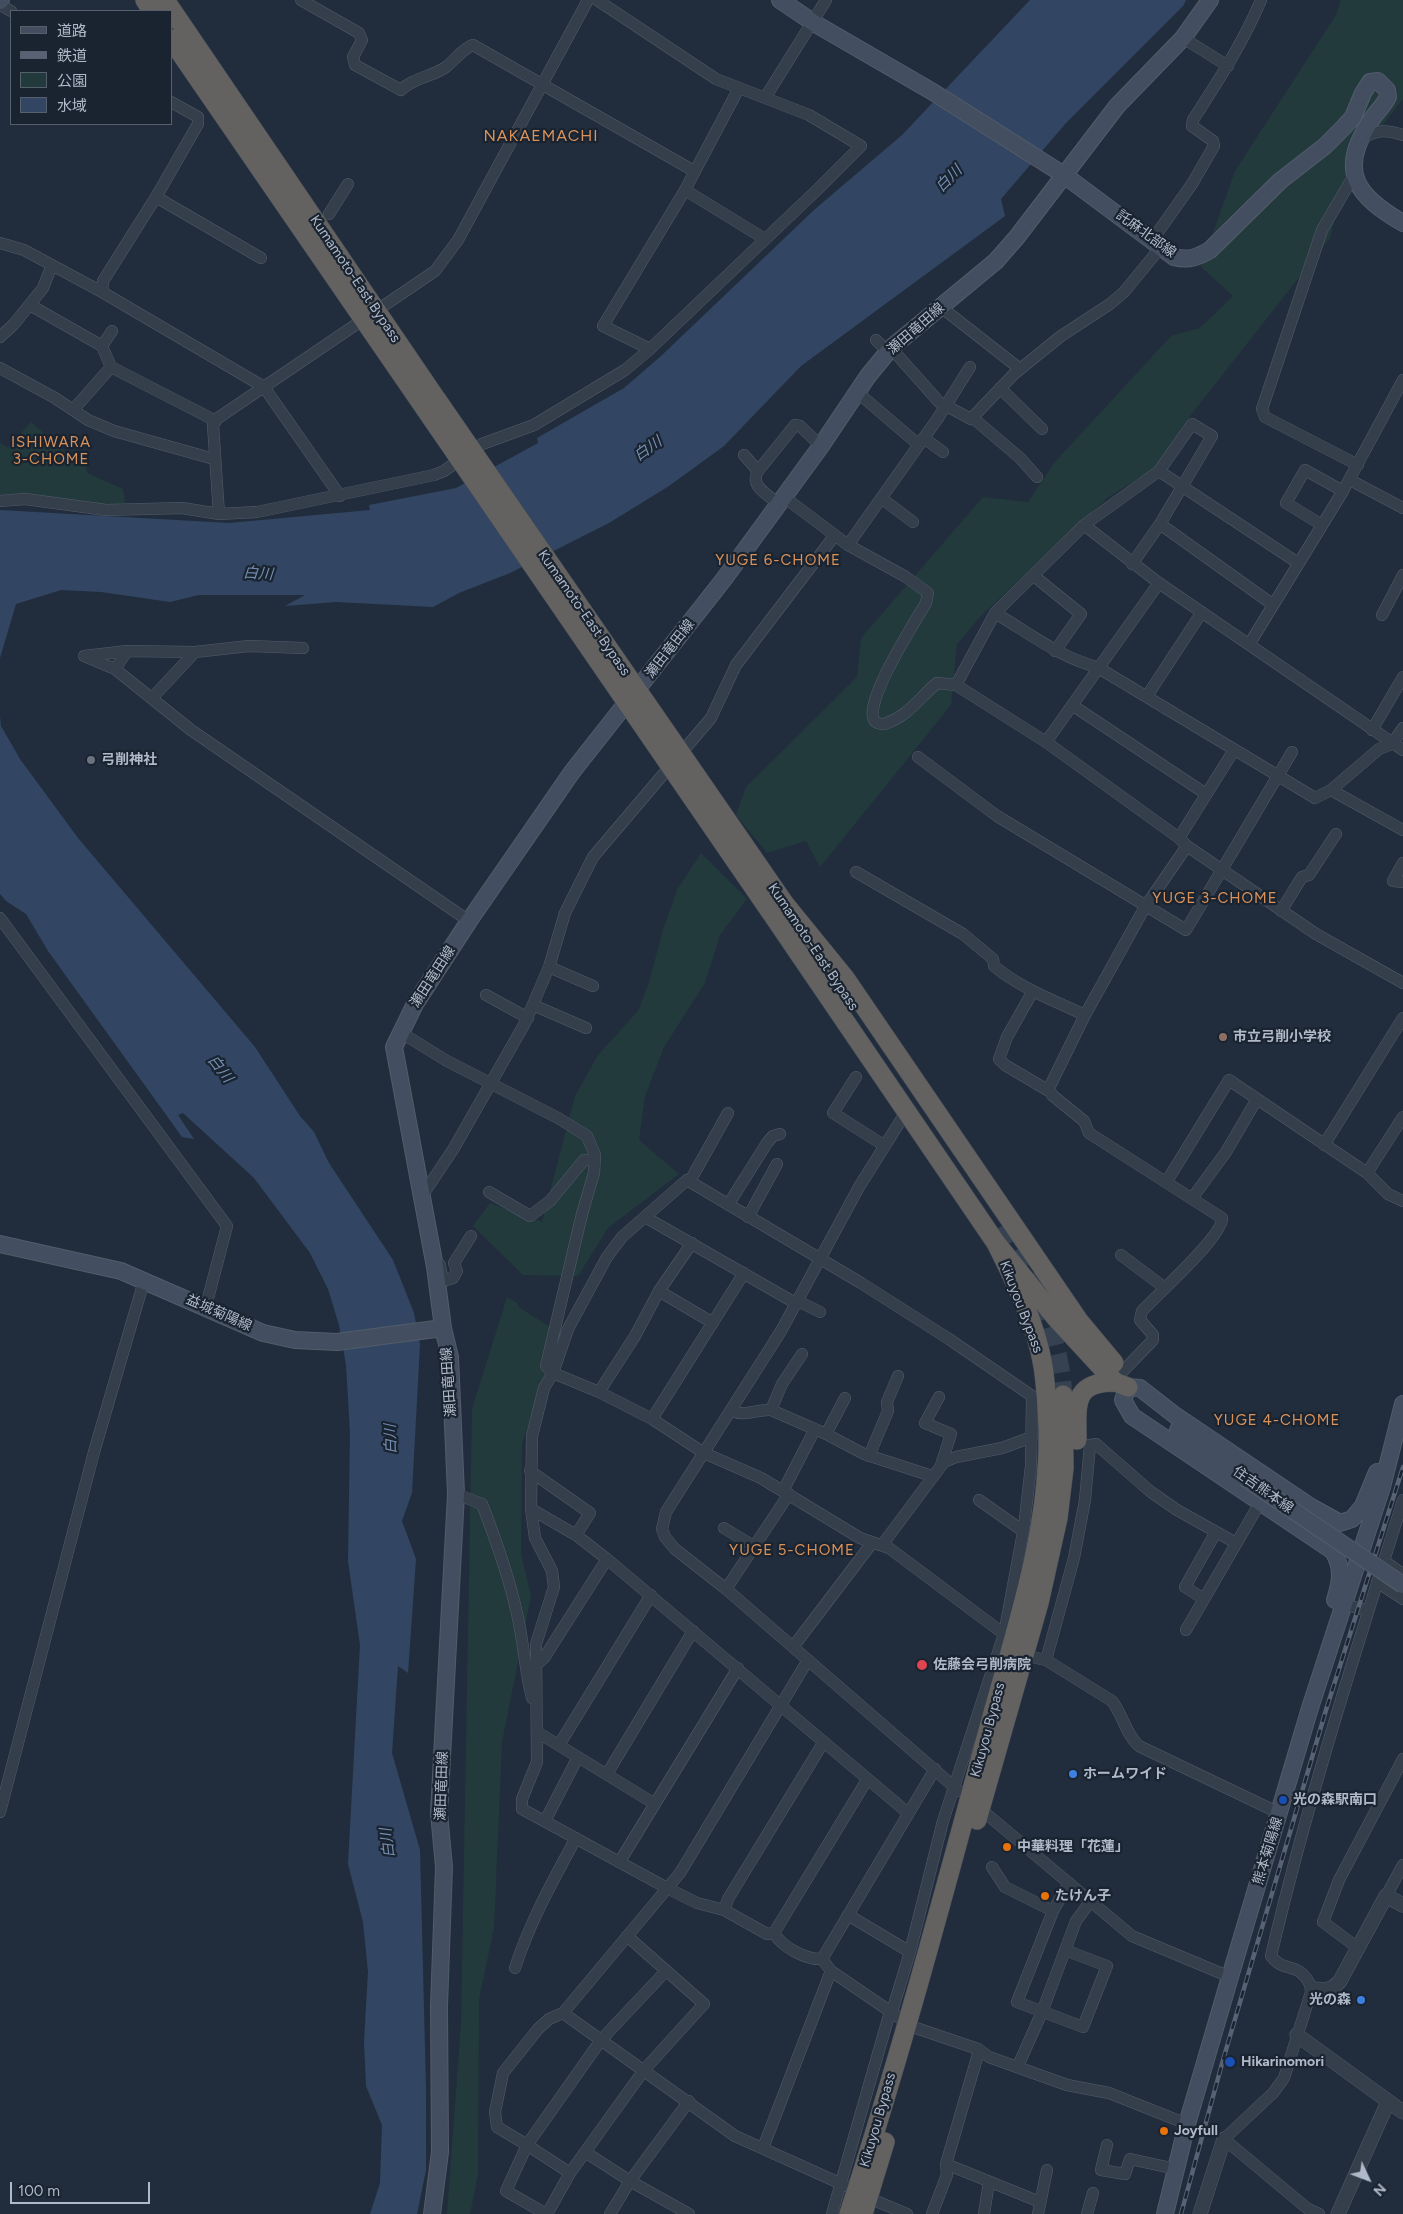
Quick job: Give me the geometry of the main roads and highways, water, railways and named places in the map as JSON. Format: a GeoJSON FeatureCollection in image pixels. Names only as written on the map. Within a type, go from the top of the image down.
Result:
{"type":"FeatureCollection","features":[{"type":"Feature","properties":{"kind":"highway","name":"Kumamoto-East Bypass"},"geometry":{"type":"LineString","coordinates":[[172,11],[371,316],[777,907],[906,1112],[1001,1233]]}},
{"type":"Feature","properties":{"kind":"highway","name":"Kumamoto-East Bypass"},"geometry":{"type":"LineString","coordinates":[[172,39],[277,190],[371,316]]}},
{"type":"Feature","properties":{"kind":"highway"},"geometry":{"type":"LineString","coordinates":[[777,907],[845,978],[1043,1302],[1122,1380]]}},
{"type":"Feature","properties":{"kind":"highway"},"geometry":{"type":"LineString","coordinates":[[1001,1233],[1068,1305],[1122,1380]]}},
{"type":"Feature","properties":{"kind":"highway","name":"Kikuyou Bypass"},"geometry":{"type":"LineString","coordinates":[[849,2214],[857,2197],[912,2025],[968,1799],[1033,1564],[1043,1513],[1048,1428],[1043,1364],[1018,1291],[1001,1233]]}},
{"type":"Feature","properties":{"kind":"highway"},"geometry":{"type":"LineString","coordinates":[[1033,1331],[1036,1316],[1043,1302],[1049,1299],[1059,1300],[1068,1305]]}},
{"type":"Feature","properties":{"kind":"highway"},"geometry":{"type":"LineString","coordinates":[[1000,1740],[1039,1659],[1064,1545],[1075,1465],[1078,1401],[1081,1393],[1094,1384],[1122,1380]]}},
{"type":"Feature","properties":{"kind":"highway","name":"Kikuyou Bypass"},"geometry":{"type":"LineString","coordinates":[[968,1799],[1000,1740],[1039,1603],[1058,1518],[1064,1468],[1063,1395]]}},
{"type":"Feature","properties":{"kind":"main road","name":"託麻北部線"},"geometry":{"type":"LineString","coordinates":[[780,0],[933,92],[1064,176],[1174,257],[1186,260],[1200,256],[1210,250],[1280,181],[1326,146],[1353,117],[1370,82],[1378,82],[1387,90],[1388,96],[1358,140],[1352,164],[1353,177],[1373,201],[1403,223]]}},
{"type":"Feature","properties":{"kind":"main road","name":"瀬田竜田線"},"geometry":{"type":"LineString","coordinates":[[432,2214],[440,2152],[440,2006],[444,1867],[439,1813],[456,1494],[450,1356],[443,1328],[435,1267],[394,1047],[415,1004],[469,920],[572,772],[712,595],[821,446],[857,392],[890,350],[996,262],[1117,106],[1183,38],[1210,0]]}},
{"type":"Feature","properties":{"kind":"main road","name":"益城菊陽線"},"geometry":{"type":"LineString","coordinates":[[0,1244],[121,1271],[206,1306],[263,1333],[296,1340],[337,1342],[443,1328]]}},
{"type":"Feature","properties":{"kind":"main road"},"geometry":{"type":"LineString","coordinates":[[1310,1708],[1318,1662],[1342,1574],[1338,1560],[1332,1551],[1132,1416],[1123,1400],[1122,1380],[1140,1388],[1184,1421],[1326,1517],[1340,1523],[1352,1519],[1363,1506],[1402,1406]]}},
{"type":"Feature","properties":{"kind":"main road","name":"住吉熊本線"},"geometry":{"type":"LineString","coordinates":[[1122,1380],[1165,1420],[1245,1478],[1403,1585]]}},
{"type":"Feature","properties":{"kind":"main road","name":"熊本菊陽線"},"geometry":{"type":"LineString","coordinates":[[1165,2214],[1187,2124],[1230,1976],[1310,1708],[1382,1487],[1402,1406]]}},
{"type":"Feature","properties":{"kind":"water","name":"白川"},"geometry":{"type":"Polygon","coordinates":[[[1030,0],[1186,0],[1183,6],[1066,123],[1001,199],[1005,216],[801,366],[724,446],[669,486],[609,523],[510,573],[459,593],[433,607],[336,602],[285,606],[305,595],[199,595],[170,602],[101,592],[61,590],[16,604],[0,658],[0,510],[229,523],[370,510],[369,505],[456,488],[538,443],[537,438],[624,388],[661,356],[814,210],[902,135],[1030,0]]]}},
{"type":"Feature","properties":{"kind":"water","name":"白川"},"geometry":{"type":"Polygon","coordinates":[[[0,716],[1,726],[20,759],[78,838],[255,1047],[300,1116],[314,1132],[329,1163],[393,1260],[414,1313],[420,1344],[412,1493],[402,1521],[416,1559],[408,1673],[398,1666],[392,1753],[420,1850],[426,2089],[426,2170],[417,2214],[370,2214],[380,2183],[382,2125],[366,2086],[364,2042],[368,1972],[363,1922],[348,1864],[360,1645],[348,1561],[350,1433],[346,1365],[339,1325],[328,1289],[310,1253],[254,1178],[183,1113],[178,1115],[194,1139],[182,1137],[48,951],[26,914],[6,901],[0,894],[0,716]]]}},
{"type":"Feature","properties":{"kind":"tunnel"},"geometry":{"type":"LineString","coordinates":[[1002,1226],[1024,1266],[1043,1307],[1056,1350],[1061,1372],[1063,1395]]}},
{"type":"Feature","properties":{"kind":"railway"},"geometry":{"type":"LineString","coordinates":[[1181,2214],[1223,2060],[1326,1710],[1403,1467]]}},
{"type":"Feature","properties":{"kind":"place","name":"弓削神社"},"geometry":{"type":"Point","coordinates":[91,760]}},
{"type":"Feature","properties":{"kind":"place","name":"市立弓削小学校"},"geometry":{"type":"Point","coordinates":[1223,1037]}},
{"type":"Feature","properties":{"kind":"place","name":"佐藤会弓削病院"},"geometry":{"type":"Point","coordinates":[922,1665]}},
{"type":"Feature","properties":{"kind":"place","name":"ホームワイド"},"geometry":{"type":"Point","coordinates":[1073,1774]}},
{"type":"Feature","properties":{"kind":"place","name":"光の森駅南口"},"geometry":{"type":"Point","coordinates":[1283,1800]}},
{"type":"Feature","properties":{"kind":"place","name":"中華料理「花蓮」"},"geometry":{"type":"Point","coordinates":[1007,1847]}},
{"type":"Feature","properties":{"kind":"place","name":"たけん子"},"geometry":{"type":"Point","coordinates":[1045,1896]}},
{"type":"Feature","properties":{"kind":"place","name":"光の森"},"geometry":{"type":"Point","coordinates":[1361,2000]}},
{"type":"Feature","properties":{"kind":"place","name":"Hikarinomori"},"geometry":{"type":"Point","coordinates":[1230,2062]}},
{"type":"Feature","properties":{"kind":"place","name":"Joyfull"},"geometry":{"type":"Point","coordinates":[1164,2131]}},
{"type":"Feature","properties":{"kind":"district","name":"NAKAEMACHI"},"geometry":{"type":"Point","coordinates":[541,136]}},
{"type":"Feature","properties":{"kind":"district","name":"ISHIWARA 3-CHOME"},"geometry":{"type":"Point","coordinates":[51,452]}},
{"type":"Feature","properties":{"kind":"district","name":"YUGE 6-CHOME"},"geometry":{"type":"Point","coordinates":[778,561]}},
{"type":"Feature","properties":{"kind":"district","name":"YUGE 3-CHOME"},"geometry":{"type":"Point","coordinates":[1215,899]}},
{"type":"Feature","properties":{"kind":"district","name":"YUGE 4-CHOME"},"geometry":{"type":"Point","coordinates":[1277,1421]}},
{"type":"Feature","properties":{"kind":"district","name":"YUGE 5-CHOME"},"geometry":{"type":"Point","coordinates":[792,1551]}}]}
